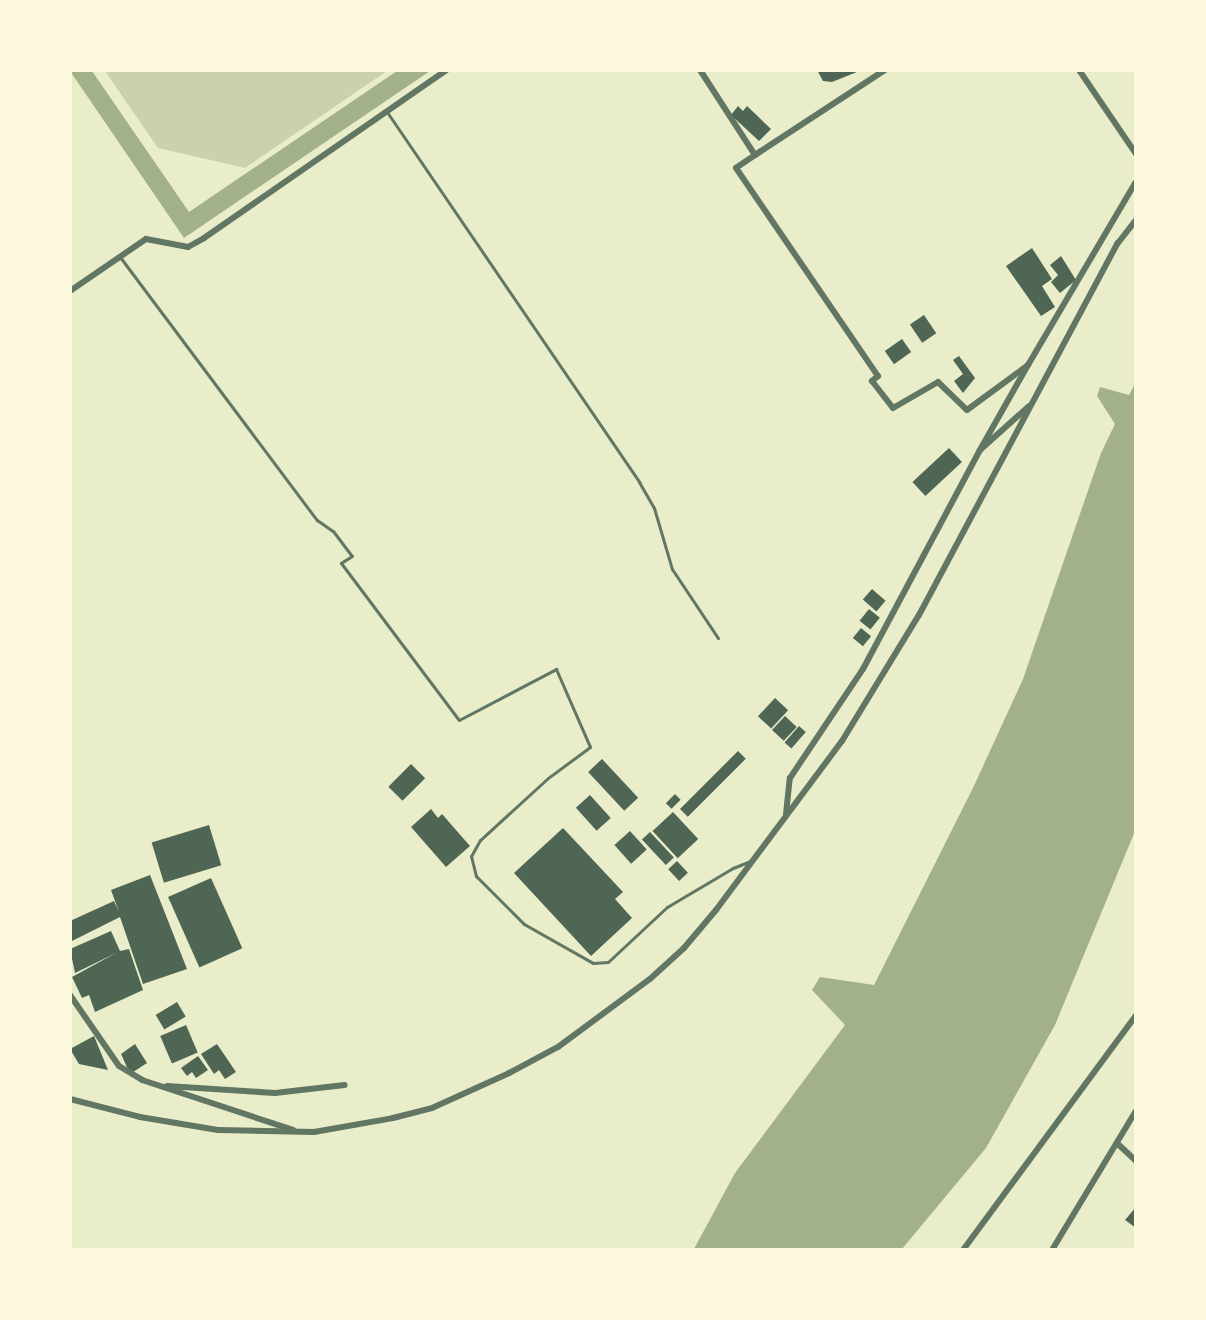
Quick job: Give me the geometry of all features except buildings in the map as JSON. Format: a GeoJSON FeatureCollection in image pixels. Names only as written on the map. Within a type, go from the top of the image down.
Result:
{"type":"FeatureCollection","features":[{"type":"Feature","properties":{"kind":"street"},"geometry":{"type":"LineString","coordinates":[[70,291],[146,239],[188,247],[447,70]]}},
{"type":"Feature","properties":{"kind":"street"},"geometry":{"type":"LineString","coordinates":[[700,70],[755,155],[761,152]]}},
{"type":"Feature","properties":{"kind":"street"},"geometry":{"type":"LineString","coordinates":[[885,70],[736,168],[878,376],[872,381],[893,408],[938,382],[967,410],[1028,365]]}},
{"type":"Feature","properties":{"kind":"street"},"geometry":{"type":"LineString","coordinates":[[1079,70],[1136,154]]}},
{"type":"Feature","properties":{"kind":"street"},"geometry":{"type":"LineString","coordinates":[[786,815],[790,778],[862,669],[980,450],[1136,182]]}},
{"type":"Feature","properties":{"kind":"street"},"geometry":{"type":"LineString","coordinates":[[70,1099],[140,1117],[218,1130],[298,1132],[393,1118],[432,1108],[558,1047],[604,1015],[684,948],[842,741],[919,615],[1118,243],[1136,220]]}},
{"type":"Feature","properties":{"kind":"street"},"geometry":{"type":"LineString","coordinates":[[980,450],[1033,402]]}},
{"type":"Feature","properties":{"kind":"street"},"geometry":{"type":"LineString","coordinates":[[70,995],[119,1066],[158,1085],[298,1132]]}},
{"type":"Feature","properties":{"kind":"street"},"geometry":{"type":"LineString","coordinates":[[963,1250],[1136,1016]]}},
{"type":"Feature","properties":{"kind":"street"},"geometry":{"type":"LineString","coordinates":[[158,1085],[275,1093],[345,1085]]}},
{"type":"Feature","properties":{"kind":"street"},"geometry":{"type":"LineString","coordinates":[[1052,1250],[1119,1145],[1136,1111]]}},
{"type":"Feature","properties":{"kind":"street"},"geometry":{"type":"LineString","coordinates":[[1119,1145],[1136,1161]]}},
{"type":"Feature","properties":{"kind":"lane"},"geometry":{"type":"LineString","coordinates":[[387,112],[639,482],[654,508],[672,569],[718,638]]}},
{"type":"Feature","properties":{"kind":"lane"},"geometry":{"type":"LineString","coordinates":[[120,257],[317,520],[333,531],[352,556],[341,563],[459,720],[556,669],[590,747],[548,778],[480,840],[471,856],[476,876],[524,924],[593,963],[608,962],[667,908],[733,868],[752,861]]}},
{"type":"Feature","properties":{"kind":"shaded area"},"geometry":{"type":"Polygon","coordinates":[[[70,71],[92,71],[189,212],[397,71],[430,71],[184,238],[70,71]]]}},
{"type":"Feature","properties":{"kind":"shaded area"},"geometry":{"type":"Polygon","coordinates":[[[105,71],[387,71],[245,168],[158,148],[105,71]]]}},
{"type":"Feature","properties":{"kind":"shaded area"},"geometry":{"type":"Polygon","coordinates":[[[1135,384],[1135,831],[1055,1025],[986,1148],[902,1249],[694,1249],[735,1173],[845,1025],[812,990],[820,977],[874,985],[973,788],[1023,679],[1101,453],[1115,424],[1097,396],[1100,387],[1129,395],[1135,384]]]}}]}
